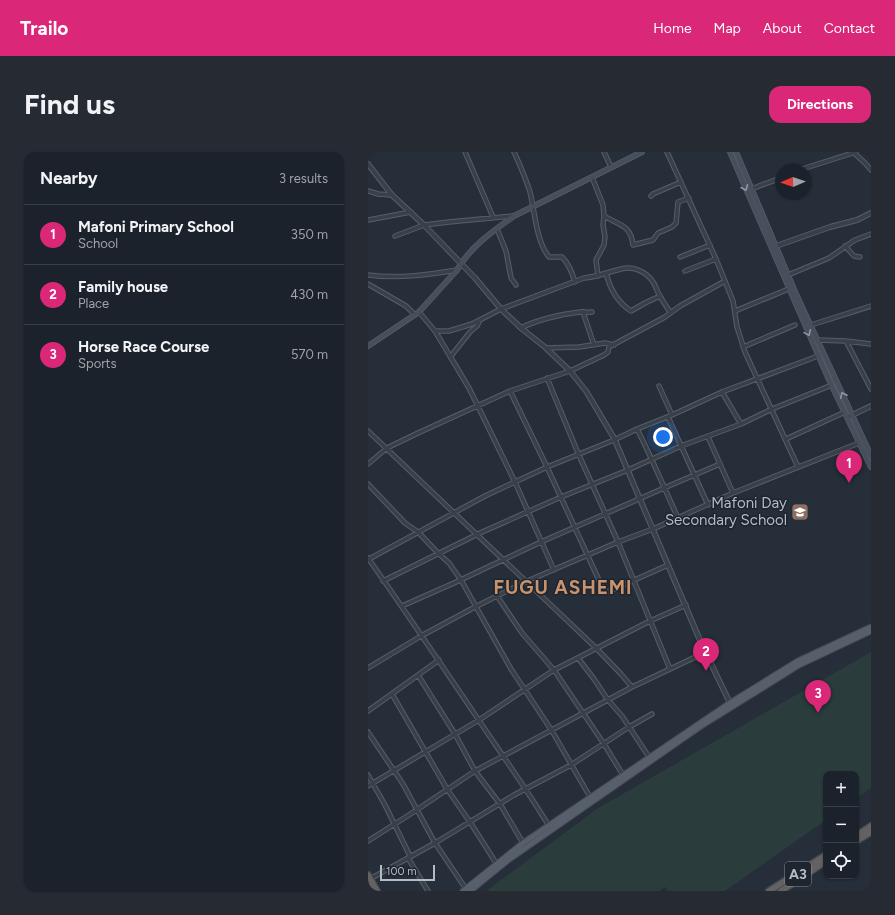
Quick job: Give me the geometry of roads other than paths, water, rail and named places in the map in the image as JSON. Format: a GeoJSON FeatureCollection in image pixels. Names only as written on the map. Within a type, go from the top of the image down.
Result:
{"type":"FeatureCollection","features":[{"type":"Feature","properties":{"kind":"highway"},"geometry":{"type":"LineString","coordinates":[[859,834],[871,826]]}},
{"type":"Feature","properties":{"kind":"highway"},"geometry":{"type":"LineString","coordinates":[[859,839],[871,832]]}},
{"type":"Feature","properties":{"kind":"highway","name":"A3"},"geometry":{"type":"LineString","coordinates":[[771,891],[823,857]]}},
{"type":"Feature","properties":{"kind":"highway","name":"A3"},"geometry":{"type":"LineString","coordinates":[[781,891],[823,863]]}},
{"type":"Feature","properties":{"kind":"highway"},"geometry":{"type":"LineString","coordinates":[[369,877],[377,891]]}},
{"type":"Feature","properties":{"kind":"highway"},"geometry":{"type":"LineString","coordinates":[[368,886],[371,891]]}},
{"type":"Feature","properties":{"kind":"main road"},"geometry":{"type":"LineString","coordinates":[[368,346],[417,313],[457,270],[460,264],[475,248],[497,228],[532,206],[641,152]]}},
{"type":"Feature","properties":{"kind":"main road"},"geometry":{"type":"LineString","coordinates":[[730,152],[791,288],[818,356],[848,415],[869,446],[871,456]]}},
{"type":"Feature","properties":{"kind":"main road"},"geometry":{"type":"LineString","coordinates":[[736,152],[788,275],[791,288],[811,325],[859,443],[871,467]]}},
{"type":"Feature","properties":{"kind":"main road"},"geometry":{"type":"LineString","coordinates":[[466,890],[496,863],[523,843],[730,703],[798,661],[871,627]]}},
{"type":"Feature","properties":{"kind":"main road"},"geometry":{"type":"LineString","coordinates":[[466,890],[701,726],[799,665],[871,631]]}},
{"type":"Feature","properties":{"kind":"street"},"geometry":{"type":"LineString","coordinates":[[465,152],[493,218]]}},
{"type":"Feature","properties":{"kind":"street"},"geometry":{"type":"LineString","coordinates":[[514,152],[524,175],[541,241],[547,256],[551,258],[562,257],[568,264],[575,282]]}},
{"type":"Feature","properties":{"kind":"street"},"geometry":{"type":"LineString","coordinates":[[604,152],[611,167]]}},
{"type":"Feature","properties":{"kind":"street"},"geometry":{"type":"LineString","coordinates":[[667,152],[725,280],[733,301],[737,327],[743,347],[798,467]]}},
{"type":"Feature","properties":{"kind":"street"},"geometry":{"type":"LineString","coordinates":[[811,166],[854,152],[866,162],[871,170]]}},
{"type":"Feature","properties":{"kind":"street"},"geometry":{"type":"LineString","coordinates":[[368,164],[392,195],[411,212],[475,278],[501,309],[570,371],[586,392],[614,440],[628,470],[706,652],[730,703]]}},
{"type":"Feature","properties":{"kind":"street"},"geometry":{"type":"LineString","coordinates":[[592,177],[603,205],[604,216],[604,245],[596,260],[598,276]]}},
{"type":"Feature","properties":{"kind":"street"},"geometry":{"type":"LineString","coordinates":[[751,189],[775,180]]}},
{"type":"Feature","properties":{"kind":"street"},"geometry":{"type":"LineString","coordinates":[[651,196],[681,182]]}},
{"type":"Feature","properties":{"kind":"street"},"geometry":{"type":"LineString","coordinates":[[368,191],[378,194],[392,195]]}},
{"type":"Feature","properties":{"kind":"street"},"geometry":{"type":"LineString","coordinates":[[604,216],[628,230],[632,236],[633,245],[653,240],[658,233],[674,226],[676,223],[678,202],[689,198]]}},
{"type":"Feature","properties":{"kind":"street"},"geometry":{"type":"LineString","coordinates":[[368,220],[411,212]]}},
{"type":"Feature","properties":{"kind":"street"},"geometry":{"type":"LineString","coordinates":[[776,246],[830,227],[857,220],[871,213]]}},
{"type":"Feature","properties":{"kind":"street"},"geometry":{"type":"LineString","coordinates":[[395,236],[424,225],[514,216]]}},
{"type":"Feature","properties":{"kind":"street"},"geometry":{"type":"LineString","coordinates":[[497,228],[506,251],[511,278],[516,285]]}},
{"type":"Feature","properties":{"kind":"street"},"geometry":{"type":"LineString","coordinates":[[788,275],[829,258],[855,240],[871,234]]}},
{"type":"Feature","properties":{"kind":"street"},"geometry":{"type":"LineString","coordinates":[[680,256],[710,245]]}},
{"type":"Feature","properties":{"kind":"street"},"geometry":{"type":"LineString","coordinates":[[845,246],[854,256],[860,257]]}},
{"type":"Feature","properties":{"kind":"street"},"geometry":{"type":"LineString","coordinates":[[685,270],[716,259]]}},
{"type":"Feature","properties":{"kind":"street"},"geometry":{"type":"LineString","coordinates":[[435,331],[449,331],[472,324],[501,309],[584,278],[598,276],[623,268],[638,270],[645,273],[654,282],[660,296],[670,312]]}},
{"type":"Feature","properties":{"kind":"street"},"geometry":{"type":"LineString","coordinates":[[368,275],[389,277],[418,276],[457,270]]}},
{"type":"Feature","properties":{"kind":"street"},"geometry":{"type":"LineString","coordinates":[[606,273],[612,291],[618,301],[631,311],[660,296]]}},
{"type":"Feature","properties":{"kind":"street"},"geometry":{"type":"LineString","coordinates":[[368,464],[387,448],[510,391],[570,371],[604,355],[608,352],[609,348],[725,280]]}},
{"type":"Feature","properties":{"kind":"street"},"geometry":{"type":"LineString","coordinates":[[368,284],[417,313],[435,331],[478,407],[529,512],[554,570]]}},
{"type":"Feature","properties":{"kind":"street"},"geometry":{"type":"LineString","coordinates":[[735,311],[791,288]]}},
{"type":"Feature","properties":{"kind":"street"},"geometry":{"type":"LineString","coordinates":[[811,325],[871,306]]}},
{"type":"Feature","properties":{"kind":"street"},"geometry":{"type":"LineString","coordinates":[[521,328],[556,317],[583,312],[592,312]]}},
{"type":"Feature","properties":{"kind":"street"},"geometry":{"type":"LineString","coordinates":[[583,312],[594,345]]}},
{"type":"Feature","properties":{"kind":"street"},"geometry":{"type":"LineString","coordinates":[[450,356],[477,326],[480,320]]}},
{"type":"Feature","properties":{"kind":"street"},"geometry":{"type":"LineString","coordinates":[[743,347],[795,325]]}},
{"type":"Feature","properties":{"kind":"street"},"geometry":{"type":"LineString","coordinates":[[817,340],[871,344]]}},
{"type":"Feature","properties":{"kind":"street"},"geometry":{"type":"LineString","coordinates":[[846,341],[871,389]]}},
{"type":"Feature","properties":{"kind":"street"},"geometry":{"type":"LineString","coordinates":[[546,348],[605,343],[615,345]]}},
{"type":"Feature","properties":{"kind":"street"},"geometry":{"type":"LineString","coordinates":[[549,826],[526,789],[439,660],[368,559],[485,496],[546,467],[614,440],[722,392],[818,356]]}},
{"type":"Feature","properties":{"kind":"street"},"geometry":{"type":"LineString","coordinates":[[547,378],[578,454],[618,542],[670,668]]}},
{"type":"Feature","properties":{"kind":"street"},"geometry":{"type":"LineString","coordinates":[[383,581],[478,534],[561,497],[628,470],[681,446],[741,424],[772,409],[832,385]]}},
{"type":"Feature","properties":{"kind":"street"},"geometry":{"type":"LineString","coordinates":[[659,386],[681,446],[708,505]]}},
{"type":"Feature","properties":{"kind":"street"},"geometry":{"type":"LineString","coordinates":[[510,391],[603,589],[606,592],[668,565]]}},
{"type":"Feature","properties":{"kind":"street"},"geometry":{"type":"LineString","coordinates":[[722,392],[741,424]]}},
{"type":"Feature","properties":{"kind":"street"},"geometry":{"type":"LineString","coordinates":[[786,439],[871,406]]}},
{"type":"Feature","properties":{"kind":"street"},"geometry":{"type":"LineString","coordinates":[[638,429],[678,518]]}},
{"type":"Feature","properties":{"kind":"street"},"geometry":{"type":"LineString","coordinates":[[368,431],[478,534],[525,582],[596,648],[632,688]]}},
{"type":"Feature","properties":{"kind":"street"},"geometry":{"type":"LineString","coordinates":[[708,436],[733,494]]}},
{"type":"Feature","properties":{"kind":"street"},"geometry":{"type":"LineString","coordinates":[[368,668],[421,636],[525,582],[733,494],[859,443]]}},
{"type":"Feature","properties":{"kind":"street"},"geometry":{"type":"LineString","coordinates":[[402,606],[541,542],[720,464]]}},
{"type":"Feature","properties":{"kind":"street"},"geometry":{"type":"LineString","coordinates":[[368,484],[405,523],[418,532],[449,563],[461,580],[475,607],[525,690],[552,731],[570,765],[590,797]]}},
{"type":"Feature","properties":{"kind":"street"},"geometry":{"type":"LineString","coordinates":[[497,596],[522,633],[554,670],[584,713],[623,775]]}},
{"type":"Feature","properties":{"kind":"street"},"geometry":{"type":"LineString","coordinates":[[368,786],[479,720],[554,670],[650,620],[686,605]]}},
{"type":"Feature","properties":{"kind":"street"},"geometry":{"type":"LineString","coordinates":[[368,841],[475,771],[670,668],[706,652]]}},
{"type":"Feature","properties":{"kind":"street"},"geometry":{"type":"LineString","coordinates":[[578,658],[629,727],[649,757]]}},
{"type":"Feature","properties":{"kind":"street"},"geometry":{"type":"LineString","coordinates":[[368,711],[439,660]]}},
{"type":"Feature","properties":{"kind":"street"},"geometry":{"type":"LineString","coordinates":[[418,674],[455,734],[475,771],[500,804],[523,843]]}},
{"type":"Feature","properties":{"kind":"street"},"geometry":{"type":"LineString","coordinates":[[392,694],[447,790],[470,822],[496,863]]}},
{"type":"Feature","properties":{"kind":"street"},"geometry":{"type":"LineString","coordinates":[[369,877],[435,843],[500,804],[570,765],[652,714]]}},
{"type":"Feature","properties":{"kind":"street"},"geometry":{"type":"LineString","coordinates":[[368,732],[403,784],[435,843],[466,890]]}},
{"type":"Feature","properties":{"kind":"street"},"geometry":{"type":"LineString","coordinates":[[368,775],[395,824],[409,857],[428,891]]}},
{"type":"Feature","properties":{"kind":"place","name":"Mafoni Primary School"},"geometry":{"type":"Point","coordinates":[849,483]}},
{"type":"Feature","properties":{"kind":"place","name":"Mafoni Day Secondary School"},"geometry":{"type":"Point","coordinates":[800,512]}},
{"type":"Feature","properties":{"kind":"place","name":"Family house"},"geometry":{"type":"Point","coordinates":[706,671]}},
{"type":"Feature","properties":{"kind":"place","name":"Horse Race Course"},"geometry":{"type":"Point","coordinates":[818,713]}},
{"type":"Feature","properties":{"kind":"district","name":"FUGU ASHEMI"},"geometry":{"type":"Point","coordinates":[563,587]}}]}
